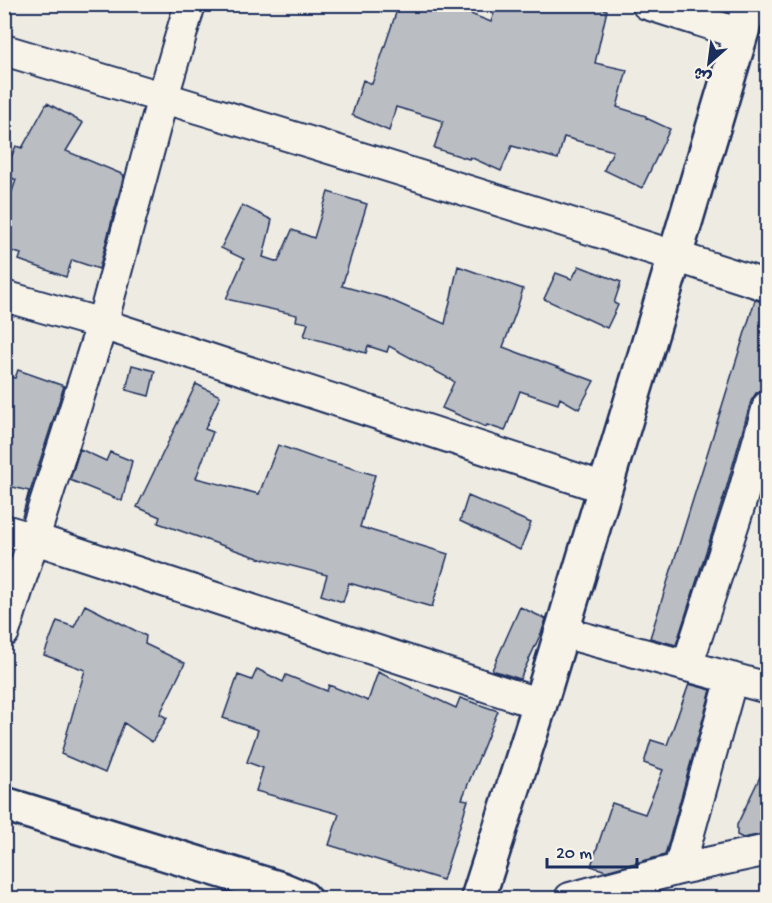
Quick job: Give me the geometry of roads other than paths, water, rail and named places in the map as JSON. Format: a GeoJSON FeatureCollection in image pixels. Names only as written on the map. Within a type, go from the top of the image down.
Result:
{"type":"FeatureCollection","features":[{"type":"Feature","properties":{"kind":"street"},"geometry":{"type":"LineString","coordinates":[[4,632],[102,324],[190,4]]}},
{"type":"Feature","properties":{"kind":"street"},"geometry":{"type":"LineString","coordinates":[[478,898],[540,704],[746,19],[647,4]]}},
{"type":"Feature","properties":{"kind":"street"},"geometry":{"type":"LineString","coordinates":[[4,50],[163,97],[768,286]]}},
{"type":"Feature","properties":{"kind":"street"},"geometry":{"type":"LineString","coordinates":[[4,296],[102,324],[605,488]]}},
{"type":"Feature","properties":{"kind":"street"},"geometry":{"type":"LineString","coordinates":[[687,666],[755,502],[768,406]]}},
{"type":"Feature","properties":{"kind":"street"},"geometry":{"type":"LineString","coordinates":[[4,530],[540,704]]}},
{"type":"Feature","properties":{"kind":"street"},"geometry":{"type":"LineString","coordinates":[[561,632],[768,688]]}},
{"type":"Feature","properties":{"kind":"street"},"geometry":{"type":"LineString","coordinates":[[679,869],[732,678]]}},
{"type":"Feature","properties":{"kind":"street"},"geometry":{"type":"LineString","coordinates":[[4,804],[281,889],[303,898]]}},
{"type":"Feature","properties":{"kind":"street"},"geometry":{"type":"LineString","coordinates":[[570,898],[679,869],[768,850]]}}]}
